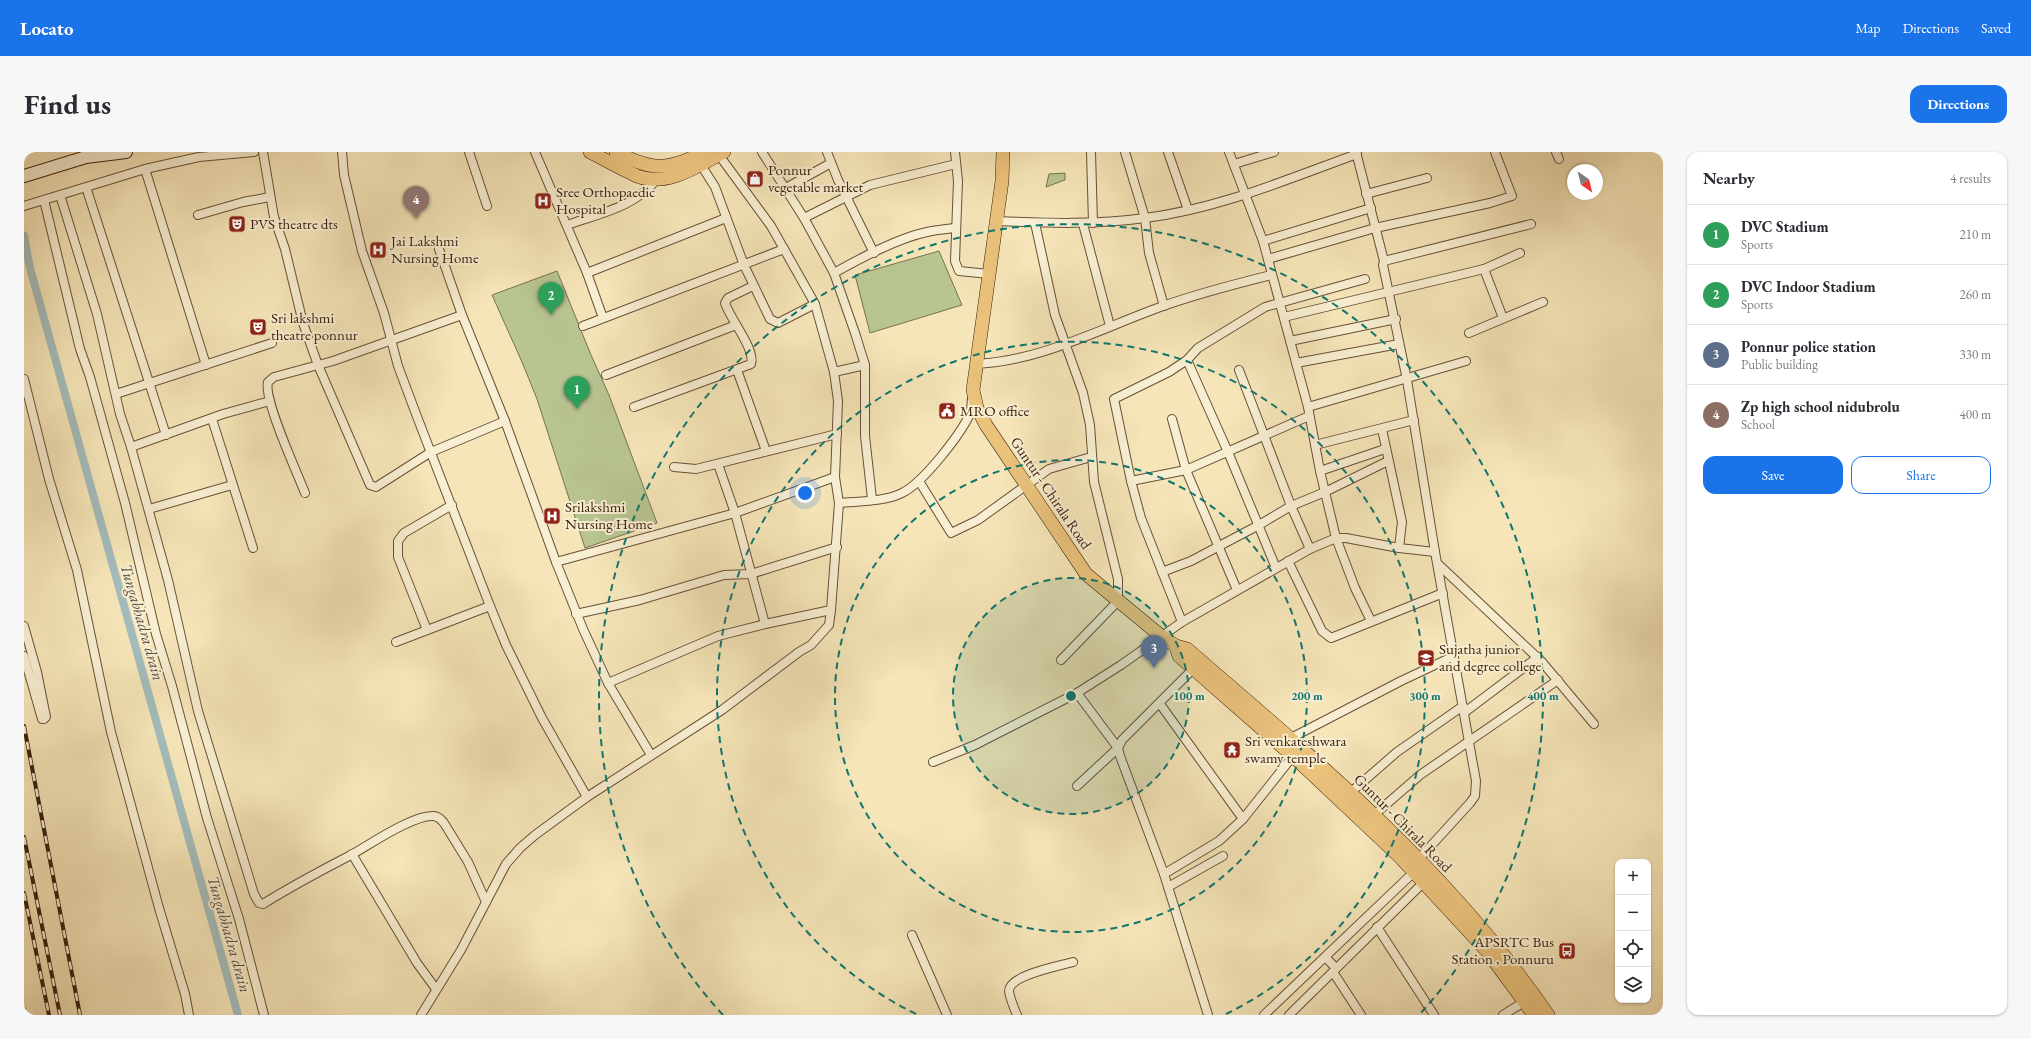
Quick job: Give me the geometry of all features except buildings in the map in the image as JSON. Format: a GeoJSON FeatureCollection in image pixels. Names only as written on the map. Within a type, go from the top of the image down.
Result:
{"type":"FeatureCollection","features":[{"type":"Feature","properties":{"kind":"main road"},"geometry":{"type":"LineString","coordinates":[[24,176],[86,157],[126,152]]}},
{"type":"Feature","properties":{"kind":"main road"},"geometry":{"type":"LineString","coordinates":[[590,152],[638,176],[656,180],[670,178],[701,165],[722,153]]}},
{"type":"Feature","properties":{"kind":"main road"},"geometry":{"type":"LineString","coordinates":[[616,152],[650,166],[663,167],[678,164],[704,152]]}},
{"type":"Feature","properties":{"kind":"main road","name":"Guntur - Chirala Road"},"geometry":{"type":"LineString","coordinates":[[1003,152],[1002,181],[997,221],[975,364],[973,390],[977,408],[986,425],[1086,574],[1161,636],[1176,646],[1187,649],[1291,738],[1374,815],[1416,866],[1424,882],[1487,951],[1534,1015]]}},
{"type":"Feature","properties":{"kind":"main road","name":"Guntur - Chirala Road"},"geometry":{"type":"LineString","coordinates":[[1176,646],[1180,656],[1193,669],[1416,866],[1500,949],[1548,1015]]}},
{"type":"Feature","properties":{"kind":"street"},"geometry":{"type":"LineString","coordinates":[[24,206],[145,169],[199,157],[254,152]]}},
{"type":"Feature","properties":{"kind":"street"},"geometry":{"type":"LineString","coordinates":[[263,152],[270,197],[303,324],[318,364],[370,485],[376,488],[431,452],[505,421]]}},
{"type":"Feature","properties":{"kind":"street"},"geometry":{"type":"LineString","coordinates":[[342,152],[344,175],[361,244],[398,366],[490,606],[542,718],[587,797]]}},
{"type":"Feature","properties":{"kind":"street"},"geometry":{"type":"LineString","coordinates":[[470,152],[487,206]]}},
{"type":"Feature","properties":{"kind":"street"},"geometry":{"type":"LineString","coordinates":[[535,152],[587,273],[603,318]]}},
{"type":"Feature","properties":{"kind":"street"},"geometry":{"type":"LineString","coordinates":[[762,152],[784,189],[804,218],[834,273],[865,365],[865,436],[872,499]]}},
{"type":"Feature","properties":{"kind":"street"},"geometry":{"type":"LineString","coordinates":[[827,152],[874,253]]}},
{"type":"Feature","properties":{"kind":"street"},"geometry":{"type":"LineString","coordinates":[[955,152],[958,181],[958,204],[955,228],[955,261],[959,272],[989,274]]}},
{"type":"Feature","properties":{"kind":"street"},"geometry":{"type":"LineString","coordinates":[[1091,152],[1091,204],[1093,223]]}},
{"type":"Feature","properties":{"kind":"street"},"geometry":{"type":"LineString","coordinates":[[1125,152],[1145,218],[1149,252],[1164,306]]}},
{"type":"Feature","properties":{"kind":"street"},"geometry":{"type":"LineString","coordinates":[[1168,152],[1188,210]]}},
{"type":"Feature","properties":{"kind":"street"},"geometry":{"type":"LineString","coordinates":[[1229,152],[1263,241],[1268,259],[1271,275],[1308,407],[1320,471],[1336,538],[1371,621]]}},
{"type":"Feature","properties":{"kind":"street"},"geometry":{"type":"LineString","coordinates":[[1234,164],[1274,152]]}},
{"type":"Feature","properties":{"kind":"street"},"geometry":{"type":"LineString","coordinates":[[1268,259],[1375,228],[1490,203],[1512,196],[1495,152]]}},
{"type":"Feature","properties":{"kind":"street"},"geometry":{"type":"LineString","coordinates":[[421,1015],[486,902],[506,864],[520,848],[534,835],[587,797],[651,755],[699,726],[799,652],[811,645],[829,625],[839,503],[835,477],[838,401],[834,372],[815,304],[771,226],[722,153]]}},
{"type":"Feature","properties":{"kind":"street"},"geometry":{"type":"LineString","coordinates":[[997,221],[1083,224],[1145,218],[1188,210],[1245,194],[1356,153],[1384,261],[1383,265],[1396,319],[1435,552],[1476,781],[1475,796],[1416,866],[1325,957],[1264,1015]]}},
{"type":"Feature","properties":{"kind":"street"},"geometry":{"type":"LineString","coordinates":[[784,189],[831,163]]}},
{"type":"Feature","properties":{"kind":"street"},"geometry":{"type":"LineString","coordinates":[[804,218],[870,185],[956,164]]}},
{"type":"Feature","properties":{"kind":"street"},"geometry":{"type":"LineString","coordinates":[[701,165],[715,187],[744,265],[770,319],[776,323],[815,304]]}},
{"type":"Feature","properties":{"kind":"street"},"geometry":{"type":"LineString","coordinates":[[145,169],[206,365]]}},
{"type":"Feature","properties":{"kind":"street"},"geometry":{"type":"LineString","coordinates":[[1366,194],[1427,178]]}},
{"type":"Feature","properties":{"kind":"street"},"geometry":{"type":"LineString","coordinates":[[567,225],[633,200],[647,191],[656,180]]}},
{"type":"Feature","properties":{"kind":"street"},"geometry":{"type":"LineString","coordinates":[[86,187],[166,435]]}},
{"type":"Feature","properties":{"kind":"street"},"geometry":{"type":"LineString","coordinates":[[60,195],[97,314],[116,394],[168,580],[198,711],[257,900],[262,904],[308,876],[352,854],[394,830],[422,818],[433,816],[440,818],[468,862],[486,902]]}},
{"type":"Feature","properties":{"kind":"street"},"geometry":{"type":"LineString","coordinates":[[198,215],[243,202],[270,197]]}},
{"type":"Feature","properties":{"kind":"street"},"geometry":{"type":"LineString","coordinates":[[42,201],[80,349],[90,377],[121,489],[154,628],[172,686],[207,818],[239,919],[264,1015]]}},
{"type":"Feature","properties":{"kind":"street"},"geometry":{"type":"LineString","coordinates":[[1263,241],[1371,208]]}},
{"type":"Feature","properties":{"kind":"street"},"geometry":{"type":"LineString","coordinates":[[587,273],[726,218]]}},
{"type":"Feature","properties":{"kind":"street"},"geometry":{"type":"LineString","coordinates":[[1035,223],[1055,315],[1064,344],[1083,393],[1090,425],[1091,457],[1094,482],[1118,579],[1118,601],[1062,660]]}},
{"type":"Feature","properties":{"kind":"street"},"geometry":{"type":"LineString","coordinates":[[1083,224],[1110,326]]}},
{"type":"Feature","properties":{"kind":"street"},"geometry":{"type":"LineString","coordinates":[[1384,261],[1531,224]]}},
{"type":"Feature","properties":{"kind":"street"},"geometry":{"type":"LineString","coordinates":[[834,273],[910,237],[928,232],[955,228]]}},
{"type":"Feature","properties":{"kind":"street"},"geometry":{"type":"LineString","coordinates":[[439,249],[462,315],[505,421],[576,614],[608,684],[651,755]]}},
{"type":"Feature","properties":{"kind":"street"},"geometry":{"type":"LineString","coordinates":[[583,326],[784,249]]}},
{"type":"Feature","properties":{"kind":"street"},"geometry":{"type":"LineString","coordinates":[[1284,317],[1484,269],[1520,253]]}},
{"type":"Feature","properties":{"kind":"street"},"geometry":{"type":"LineString","coordinates":[[1484,269],[1503,318]]}},
{"type":"Feature","properties":{"kind":"street"},"geometry":{"type":"LineString","coordinates":[[975,364],[996,364],[1064,344],[1164,306],[1227,286],[1271,275]]}},
{"type":"Feature","properties":{"kind":"street"},"geometry":{"type":"LineString","coordinates":[[1182,622],[1141,518],[1130,481],[1114,399],[1169,372],[1187,360],[1198,348],[1265,307],[1365,279]]}},
{"type":"Feature","properties":{"kind":"street"},"geometry":{"type":"LineString","coordinates":[[634,407],[751,364],[752,360],[749,349],[726,306],[726,300],[753,286]]}},
{"type":"Feature","properties":{"kind":"street"},"geometry":{"type":"LineString","coordinates":[[1470,333],[1543,302]]}},
{"type":"Feature","properties":{"kind":"street"},"geometry":{"type":"LineString","coordinates":[[305,493],[270,401],[267,386],[271,379],[462,315]]}},
{"type":"Feature","properties":{"kind":"street"},"geometry":{"type":"LineString","coordinates":[[1290,341],[1396,319]]}},
{"type":"Feature","properties":{"kind":"street"},"geometry":{"type":"LineString","coordinates":[[606,375],[736,325]]}},
{"type":"Feature","properties":{"kind":"street"},"geometry":{"type":"LineString","coordinates":[[116,394],[148,382],[272,343]]}},
{"type":"Feature","properties":{"kind":"street"},"geometry":{"type":"LineString","coordinates":[[1296,363],[1399,344]]}},
{"type":"Feature","properties":{"kind":"street"},"geometry":{"type":"LineString","coordinates":[[1187,360],[1228,452],[1276,568]]}},
{"type":"Feature","properties":{"kind":"street"},"geometry":{"type":"LineString","coordinates":[[1308,407],[1407,380],[1466,361]]}},
{"type":"Feature","properties":{"kind":"street"},"geometry":{"type":"LineString","coordinates":[[834,372],[865,365]]}},
{"type":"Feature","properties":{"kind":"street"},"geometry":{"type":"LineString","coordinates":[[737,370],[766,451]]}},
{"type":"Feature","properties":{"kind":"street"},"geometry":{"type":"LineString","coordinates":[[1239,370],[1291,506],[1310,549]]}},
{"type":"Feature","properties":{"kind":"street"},"geometry":{"type":"LineString","coordinates":[[24,379],[49,479],[77,570],[117,755],[155,894],[185,994],[189,1015]]}},
{"type":"Feature","properties":{"kind":"street"},"geometry":{"type":"LineString","coordinates":[[839,503],[883,498],[902,493],[930,472],[970,413],[973,390]]}},
{"type":"Feature","properties":{"kind":"street"},"geometry":{"type":"LineString","coordinates":[[131,447],[223,414],[270,401]]}},
{"type":"Feature","properties":{"kind":"street"},"geometry":{"type":"LineString","coordinates":[[1130,481],[1186,470],[1309,416]]}},
{"type":"Feature","properties":{"kind":"street"},"geometry":{"type":"LineString","coordinates":[[212,419],[253,548]]}},
{"type":"Feature","properties":{"kind":"street"},"geometry":{"type":"LineString","coordinates":[[1172,419],[1186,470],[1217,547],[1237,590]]}},
{"type":"Feature","properties":{"kind":"street"},"geometry":{"type":"LineString","coordinates":[[1316,445],[1414,420]]}},
{"type":"Feature","properties":{"kind":"street"},"geometry":{"type":"LineString","coordinates":[[1382,428],[1385,449],[1402,522],[1399,548]]}},
{"type":"Feature","properties":{"kind":"street"},"geometry":{"type":"LineString","coordinates":[[674,467],[696,469],[836,434]]}},
{"type":"Feature","properties":{"kind":"street"},"geometry":{"type":"LineString","coordinates":[[1320,471],[1385,449]]}},
{"type":"Feature","properties":{"kind":"street"},"geometry":{"type":"LineString","coordinates":[[919,480],[951,533],[978,520],[1049,469],[1091,457]]}},
{"type":"Feature","properties":{"kind":"street"},"geometry":{"type":"LineString","coordinates":[[1162,572],[1190,561],[1259,525],[1291,506],[1325,492],[1388,461]]}},
{"type":"Feature","properties":{"kind":"street"},"geometry":{"type":"LineString","coordinates":[[718,464],[735,513],[765,624]]}},
{"type":"Feature","properties":{"kind":"street"},"geometry":{"type":"LineString","coordinates":[[556,562],[735,513],[835,477]]}},
{"type":"Feature","properties":{"kind":"street"},"geometry":{"type":"LineString","coordinates":[[149,509],[232,484]]}},
{"type":"Feature","properties":{"kind":"street"},"geometry":{"type":"LineString","coordinates":[[427,630],[398,557],[398,541],[404,533],[452,505]]}},
{"type":"Feature","properties":{"kind":"street"},"geometry":{"type":"LineString","coordinates":[[933,762],[975,745],[1077,693],[1121,665],[1182,622],[1310,549],[1336,538],[1346,538],[1399,548],[1435,552]]}},
{"type":"Feature","properties":{"kind":"street"},"geometry":{"type":"LineString","coordinates":[[576,614],[640,600],[724,575],[751,574],[836,547]]}},
{"type":"Feature","properties":{"kind":"street"},"geometry":{"type":"LineString","coordinates":[[1288,562],[1326,636],[1335,638],[1371,621],[1443,593]]}},
{"type":"Feature","properties":{"kind":"street"},"geometry":{"type":"LineString","coordinates":[[1438,564],[1538,657],[1594,724]]}},
{"type":"Feature","properties":{"kind":"street"},"geometry":{"type":"LineString","coordinates":[[396,642],[490,606]]}},
{"type":"Feature","properties":{"kind":"street"},"geometry":{"type":"LineString","coordinates":[[608,684],[718,636],[831,610]]}},
{"type":"Feature","properties":{"kind":"street"},"geometry":{"type":"LineString","coordinates":[[24,626],[42,694],[46,717],[44,719],[42,719],[24,656]]}},
{"type":"Feature","properties":{"kind":"street"},"geometry":{"type":"LineString","coordinates":[[1291,738],[1401,681],[1454,656]]}},
{"type":"Feature","properties":{"kind":"street"},"geometry":{"type":"LineString","coordinates":[[1350,793],[1398,752],[1464,709],[1538,657]]}},
{"type":"Feature","properties":{"kind":"street"},"geometry":{"type":"LineString","coordinates":[[1077,786],[1118,748],[1122,740],[1160,704],[1193,669]]}},
{"type":"Feature","properties":{"kind":"street"},"geometry":{"type":"LineString","coordinates":[[1374,815],[1420,775],[1558,680]]}},
{"type":"Feature","properties":{"kind":"street"},"geometry":{"type":"LineString","coordinates":[[1077,693],[1118,748],[1164,874],[1208,1015]]}},
{"type":"Feature","properties":{"kind":"street"},"geometry":{"type":"LineString","coordinates":[[1160,704],[1243,819]]}},
{"type":"Feature","properties":{"kind":"street"},"geometry":{"type":"LineString","coordinates":[[1164,874],[1219,841],[1243,819],[1293,756]]}},
{"type":"Feature","properties":{"kind":"street"},"geometry":{"type":"LineString","coordinates":[[352,854],[413,957],[436,990]]}},
{"type":"Feature","properties":{"kind":"street"},"geometry":{"type":"LineString","coordinates":[[1168,886],[1223,856]]}},
{"type":"Feature","properties":{"kind":"street"},"geometry":{"type":"LineString","coordinates":[[1289,1015],[1424,882]]}},
{"type":"Feature","properties":{"kind":"street"},"geometry":{"type":"LineString","coordinates":[[1377,927],[1434,1015]]}},
{"type":"Feature","properties":{"kind":"street"},"geometry":{"type":"LineString","coordinates":[[912,935],[947,1015]]}},
{"type":"Feature","properties":{"kind":"street"},"geometry":{"type":"LineString","coordinates":[[1325,957],[1361,1015]]}},
{"type":"Feature","properties":{"kind":"street"},"geometry":{"type":"LineString","coordinates":[[1017,1015],[1009,990],[1011,984],[1016,979],[1072,962]]}},
{"type":"Feature","properties":{"kind":"street"},"geometry":{"type":"LineString","coordinates":[[1503,1015],[1524,1002]]}},
{"type":"Feature","properties":{"kind":"green space"},"geometry":{"type":"Polygon","coordinates":[[[1065,173],[1065,180],[1046,187],[1049,174],[1065,173]]]}},
{"type":"Feature","properties":{"kind":"green space"},"geometry":{"type":"Polygon","coordinates":[[[939,251],[962,305],[870,333],[855,275],[939,251]]]}},
{"type":"Feature","properties":{"kind":"green space"},"geometry":{"type":"Polygon","coordinates":[[[557,271],[609,395],[657,523],[585,548],[537,399],[492,295],[557,271]]]}},
{"type":"Feature","properties":{"kind":"waterway","name":"Tungabhadra drain"},"geometry":{"type":"LineString","coordinates":[[24,236],[30,268],[238,1015]]}},
{"type":"Feature","properties":{"kind":"railway"},"geometry":{"type":"LineString","coordinates":[[24,726],[80,1015]]}},
{"type":"Feature","properties":{"kind":"railway"},"geometry":{"type":"LineString","coordinates":[[24,837],[60,1015]]}},
{"type":"Feature","properties":{"kind":"railway"},"geometry":{"type":"LineString","coordinates":[[24,893],[49,1015]]}},
{"type":"Feature","properties":{"kind":"railway"},"geometry":{"type":"LineString","coordinates":[[24,1009],[25,1015]]}},
{"type":"Feature","properties":{"kind":"place","name":"Ponnur vegetable market"},"geometry":{"type":"Point","coordinates":[755,179]}},
{"type":"Feature","properties":{"kind":"place","name":"Sree Orthopaedic Hospital"},"geometry":{"type":"Point","coordinates":[543,201]}},
{"type":"Feature","properties":{"kind":"place","name":"Zp high school nidubrolu"},"geometry":{"type":"Point","coordinates":[416,219]}},
{"type":"Feature","properties":{"kind":"place","name":"PVS theatre dts"},"geometry":{"type":"Point","coordinates":[237,224]}},
{"type":"Feature","properties":{"kind":"place","name":"Jai Lakshmi Nursing Home"},"geometry":{"type":"Point","coordinates":[378,250]}},
{"type":"Feature","properties":{"kind":"place","name":"DVC Indoor Stadium"},"geometry":{"type":"Point","coordinates":[551,315]}},
{"type":"Feature","properties":{"kind":"place","name":"Sri lakshmi theatre ponnur"},"geometry":{"type":"Point","coordinates":[258,327]}},
{"type":"Feature","properties":{"kind":"place","name":"DVC Stadium"},"geometry":{"type":"Point","coordinates":[577,409]}},
{"type":"Feature","properties":{"kind":"place","name":"MRO office"},"geometry":{"type":"Point","coordinates":[947,411]}},
{"type":"Feature","properties":{"kind":"place","name":"Srilakshmi Nursing Home"},"geometry":{"type":"Point","coordinates":[552,516]}},
{"type":"Feature","properties":{"kind":"place","name":"Sujatha junior and degree college"},"geometry":{"type":"Point","coordinates":[1426,658]}},
{"type":"Feature","properties":{"kind":"place","name":"Ponnur police station"},"geometry":{"type":"Point","coordinates":[1154,668]}},
{"type":"Feature","properties":{"kind":"place","name":"Sri venkateshwara swamy temple"},"geometry":{"type":"Point","coordinates":[1232,750]}},
{"type":"Feature","properties":{"kind":"place","name":"APSRTC Bus Station , Ponnuru"},"geometry":{"type":"Point","coordinates":[1567,951]}}]}
